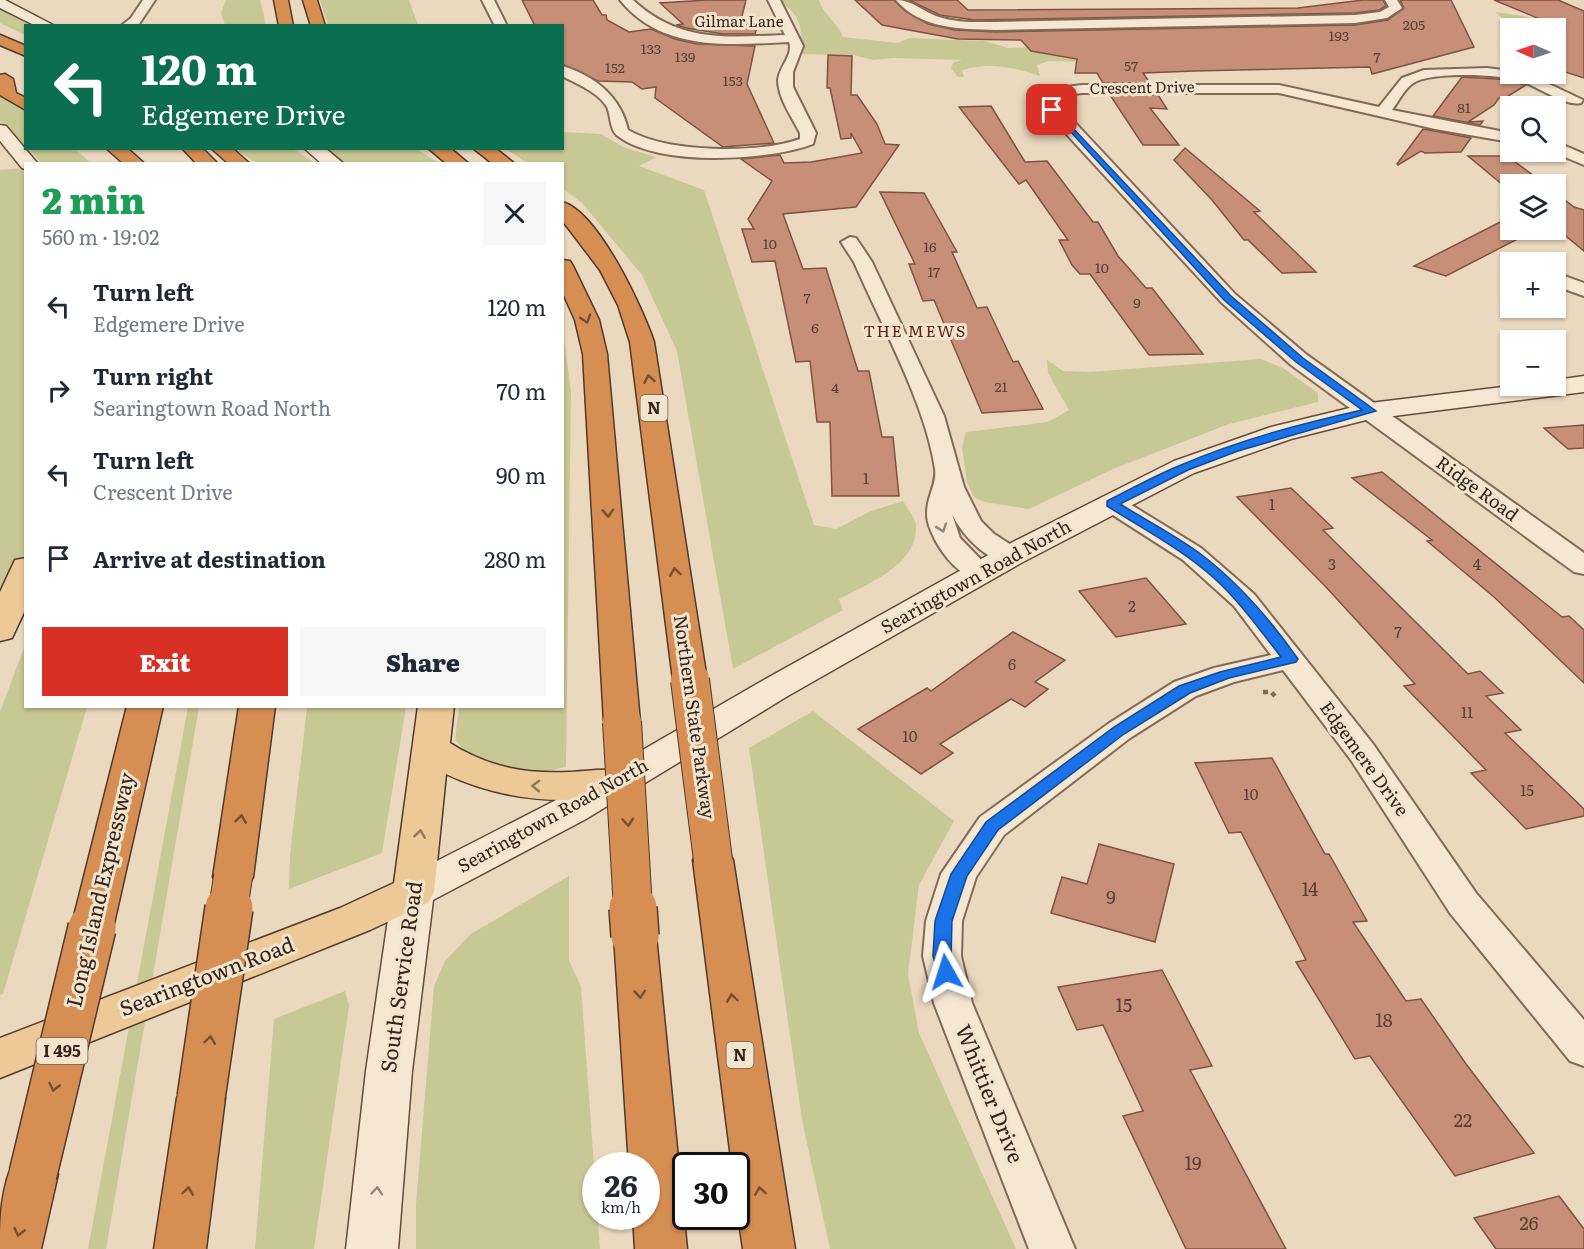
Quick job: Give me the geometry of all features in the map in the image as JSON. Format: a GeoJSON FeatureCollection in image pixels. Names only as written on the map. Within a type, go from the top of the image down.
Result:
{"type":"FeatureCollection","features":[{"type":"Feature","properties":{"kind":"highway"},"geometry":{"type":"LineString","coordinates":[[281,0],[286,24]]}},
{"type":"Feature","properties":{"kind":"highway"},"geometry":{"type":"LineString","coordinates":[[310,0],[317,24]]}},
{"type":"Feature","properties":{"kind":"highway"},"geometry":{"type":"LineString","coordinates":[[0,39],[24,51]]}},
{"type":"Feature","properties":{"kind":"highway"},"geometry":{"type":"LineString","coordinates":[[2,78],[24,90]]}},
{"type":"Feature","properties":{"kind":"highway"},"geometry":{"type":"LineString","coordinates":[[2,78],[8,95],[24,104]]}},
{"type":"Feature","properties":{"kind":"highway"},"geometry":{"type":"LineString","coordinates":[[118,150],[133,162]]}},
{"type":"Feature","properties":{"kind":"highway"},"geometry":{"type":"LineString","coordinates":[[193,150],[206,162]]}},
{"type":"Feature","properties":{"kind":"highway"},"geometry":{"type":"LineString","coordinates":[[223,150],[238,162]]}},
{"type":"Feature","properties":{"kind":"highway"},"geometry":{"type":"LineString","coordinates":[[440,150],[457,162]]}},
{"type":"Feature","properties":{"kind":"highway"},"geometry":{"type":"LineString","coordinates":[[485,150],[503,162]]}},
{"type":"Feature","properties":{"kind":"highway","name":"Northern State Parkway"},"geometry":{"type":"LineString","coordinates":[[564,210],[590,238],[609,264],[626,295],[638,326],[650,380],[713,860],[770,1249]]}},
{"type":"Feature","properties":{"kind":"highway"},"geometry":{"type":"LineString","coordinates":[[564,270],[587,320],[595,354],[635,936],[661,1249]]}},
{"type":"Feature","properties":{"kind":"highway","name":"Long Island Expressway"},"geometry":{"type":"LineString","coordinates":[[15,1249],[144,708]]}},
{"type":"Feature","properties":{"kind":"highway"},"geometry":{"type":"LineString","coordinates":[[180,1249],[257,708]]}},
{"type":"Feature","properties":{"kind":"main road"},"geometry":{"type":"LineString","coordinates":[[0,3],[44,24]]}},
{"type":"Feature","properties":{"kind":"main road"},"geometry":{"type":"LineString","coordinates":[[0,130],[27,162]]}},
{"type":"Feature","properties":{"kind":"main road"},"geometry":{"type":"LineString","coordinates":[[316,150],[332,162]]}},
{"type":"Feature","properties":{"kind":"main road","name":"Searingtown Road North"},"geometry":{"type":"LineString","coordinates":[[413,892],[529,833],[995,565],[1184,467],[1234,448],[1304,426],[1370,411],[1584,384]]}},
{"type":"Feature","properties":{"kind":"main road"},"geometry":{"type":"LineString","coordinates":[[0,631],[24,572]]}},
{"type":"Feature","properties":{"kind":"main road","name":"South Service Road"},"geometry":{"type":"LineString","coordinates":[[372,1249],[390,1059],[436,708]]}},
{"type":"Feature","properties":{"kind":"main road"},"geometry":{"type":"LineString","coordinates":[[431,748],[464,770],[509,784],[549,786],[616,782]]}},
{"type":"Feature","properties":{"kind":"main road","name":"Searingtown Road"},"geometry":{"type":"LineString","coordinates":[[0,1058],[355,919],[413,892]]}},
{"type":"Feature","properties":{"kind":"street"},"geometry":{"type":"LineString","coordinates":[[130,24],[135,21],[148,0]]}},
{"type":"Feature","properties":{"kind":"street"},"geometry":{"type":"LineString","coordinates":[[488,0],[500,24]]}},
{"type":"Feature","properties":{"kind":"street","name":"Gilmar Lane"},"geometry":{"type":"LineString","coordinates":[[626,0],[647,20],[688,39],[793,38]]}},
{"type":"Feature","properties":{"kind":"street"},"geometry":{"type":"LineString","coordinates":[[564,71],[612,101],[619,113],[621,132],[643,143],[694,153],[787,149],[801,145],[808,141],[808,133],[784,83],[786,71],[797,54],[797,46],[774,0]]}},
{"type":"Feature","properties":{"kind":"street"},"geometry":{"type":"LineString","coordinates":[[902,0],[916,13],[929,19],[977,26],[1277,20],[1383,15],[1396,8],[1391,0]]}},
{"type":"Feature","properties":{"kind":"street"},"geometry":{"type":"LineString","coordinates":[[1260,10],[1294,33]]}},
{"type":"Feature","properties":{"kind":"street"},"geometry":{"type":"LineString","coordinates":[[1383,111],[1407,81],[1429,73],[1487,72],[1522,76],[1576,99]]}},
{"type":"Feature","properties":{"kind":"street","name":"Crescent Drive"},"geometry":{"type":"LineString","coordinates":[[1370,411],[1299,360],[1228,298],[1052,110],[1045,98],[1056,92],[1082,89],[1248,87],[1300,92],[1500,135]]}},
{"type":"Feature","properties":{"kind":"street"},"geometry":{"type":"LineString","coordinates":[[1566,152],[1584,160]]}},
{"type":"Feature","properties":{"kind":"street"},"geometry":{"type":"LineString","coordinates":[[850,242],[863,262],[933,416],[952,487],[970,524],[985,540],[995,565]]}},
{"type":"Feature","properties":{"kind":"street"},"geometry":{"type":"LineString","coordinates":[[1566,283],[1584,290]]}},
{"type":"Feature","properties":{"kind":"street","name":"Ridge Road"},"geometry":{"type":"LineString","coordinates":[[1370,411],[1584,566]]}},
{"type":"Feature","properties":{"kind":"street"},"geometry":{"type":"LineString","coordinates":[[948,472],[940,493],[938,517],[943,534],[952,549],[995,565]]}},
{"type":"Feature","properties":{"kind":"street","name":"Edgemere Drive"},"geometry":{"type":"LineString","coordinates":[[1111,503],[1192,554],[1244,600],[1362,753],[1463,903],[1584,1049]]}},
{"type":"Feature","properties":{"kind":"street","name":"Whittier Drive"},"geometry":{"type":"LineString","coordinates":[[1052,1249],[953,1003],[942,956],[944,921],[959,874],[992,826],[1119,731],[1185,689],[1225,675],[1291,659]]}},
{"type":"Feature","properties":{"kind":"path"},"geometry":{"type":"LineString","coordinates":[[1259,692],[1271,692],[1275,696]]}},
{"type":"Feature","properties":{"kind":"green space"},"geometry":{"type":"Polygon","coordinates":[[[226,0],[260,0],[266,24],[225,24],[221,13],[226,0]]]}},
{"type":"Feature","properties":{"kind":"green space"},"geometry":{"type":"Polygon","coordinates":[[[320,0],[409,0],[418,24],[328,24],[320,0]]]}},
{"type":"Feature","properties":{"kind":"green space"},"geometry":{"type":"Polygon","coordinates":[[[772,0],[819,0],[843,37],[898,43],[909,38],[985,41],[1008,48],[1074,45],[1079,62],[1049,61],[1037,65],[1040,76],[1011,68],[982,66],[962,70],[964,77],[958,77],[951,68],[953,63],[962,60],[893,58],[873,60],[854,55],[797,54],[795,42],[801,38],[801,31],[797,19],[794,13],[784,5],[772,0]]]}},
{"type":"Feature","properties":{"kind":"green space"},"geometry":{"type":"Polygon","coordinates":[[[0,8],[33,24],[24,24],[24,35],[0,23],[0,8]]]}},
{"type":"Feature","properties":{"kind":"green space"},"geometry":{"type":"Polygon","coordinates":[[[1495,12],[1529,18],[1502,18],[1495,12]]]}},
{"type":"Feature","properties":{"kind":"green space"},"geometry":{"type":"Polygon","coordinates":[[[0,95],[24,109],[24,144],[0,121],[0,95]]]}},
{"type":"Feature","properties":{"kind":"green space"},"geometry":{"type":"Polygon","coordinates":[[[564,132],[601,134],[623,147],[656,157],[639,166],[704,190],[814,525],[836,529],[871,511],[903,501],[916,523],[914,540],[909,552],[889,572],[839,599],[843,610],[733,669],[677,351],[642,275],[582,203],[564,190],[564,162],[526,162],[508,150],[564,150],[564,132]]]}},
{"type":"Feature","properties":{"kind":"green space"},"geometry":{"type":"Polygon","coordinates":[[[30,150],[76,150],[90,162],[40,162],[30,150]]]}},
{"type":"Feature","properties":{"kind":"green space"},"geometry":{"type":"Polygon","coordinates":[[[236,150],[295,150],[313,162],[255,162],[236,150]]]}},
{"type":"Feature","properties":{"kind":"green space"},"geometry":{"type":"Polygon","coordinates":[[[320,150],[419,150],[437,162],[340,162],[320,150]]]}},
{"type":"Feature","properties":{"kind":"green space"},"geometry":{"type":"Polygon","coordinates":[[[24,168],[24,568],[0,628],[0,170],[24,168]]]}},
{"type":"Feature","properties":{"kind":"green space"},"geometry":{"type":"Polygon","coordinates":[[[564,340],[571,391],[566,767],[522,776],[475,762],[455,740],[459,708],[564,708],[564,340]]]}},
{"type":"Feature","properties":{"kind":"green space"},"geometry":{"type":"Polygon","coordinates":[[[1261,359],[1283,368],[1318,393],[1318,402],[1229,424],[1113,469],[1029,509],[984,502],[974,497],[967,482],[962,447],[966,432],[1048,422],[1069,410],[1048,373],[1047,360],[1063,371],[1089,372],[1261,359]]]}},
{"type":"Feature","properties":{"kind":"green space"},"geometry":{"type":"Polygon","coordinates":[[[24,648],[24,708],[87,708],[3,994],[0,995],[0,712],[24,648]]]}},
{"type":"Feature","properties":{"kind":"green space"},"geometry":{"type":"Polygon","coordinates":[[[188,708],[199,708],[106,1249],[88,1249],[188,708]]]}},
{"type":"Feature","properties":{"kind":"green space"},"geometry":{"type":"Polygon","coordinates":[[[307,708],[406,708],[382,853],[289,889],[290,855],[307,708]]]}},
{"type":"Feature","properties":{"kind":"green space"},"geometry":{"type":"Polygon","coordinates":[[[813,711],[954,821],[919,885],[908,974],[919,1033],[1016,1249],[830,1249],[802,1120],[749,748],[813,711]]]}},
{"type":"Feature","properties":{"kind":"green space"},"geometry":{"type":"Polygon","coordinates":[[[569,876],[569,961],[581,986],[593,1152],[582,1152],[582,1230],[599,1230],[600,1249],[416,1249],[416,1204],[434,986],[445,961],[471,934],[569,876]]]}},
{"type":"Feature","properties":{"kind":"green space"},"geometry":{"type":"Polygon","coordinates":[[[345,991],[349,1006],[314,1249],[255,1249],[274,1019],[345,991]]]}},
{"type":"Feature","properties":{"kind":"building"},"geometry":{"type":"Polygon","coordinates":[[[522,0],[593,0],[602,15],[606,15],[607,20],[629,32],[651,29],[675,39],[697,44],[755,46],[747,84],[774,143],[723,147],[655,98],[656,87],[642,89],[632,82],[598,81],[564,65],[564,24],[534,24],[522,0]]]}},
{"type":"Feature","properties":{"kind":"building"},"geometry":{"type":"Polygon","coordinates":[[[746,0],[740,24],[758,24],[755,34],[723,34],[676,25],[683,24],[660,3],[746,0]]]}},
{"type":"Feature","properties":{"kind":"building"},"geometry":{"type":"Polygon","coordinates":[[[855,0],[894,0],[905,11],[928,24],[955,30],[996,32],[1355,25],[1388,20],[1404,8],[1400,0],[1451,0],[1474,47],[1372,74],[1370,67],[1194,71],[1143,73],[1150,83],[1103,83],[1097,73],[1075,73],[1077,59],[1031,51],[1021,40],[958,39],[882,25],[855,0]]]}},
{"type":"Feature","properties":{"kind":"building"},"geometry":{"type":"Polygon","coordinates":[[[909,0],[957,0],[968,10],[1298,8],[1363,0],[1383,0],[1386,6],[1379,10],[1355,13],[974,20],[940,15],[909,0]]]}},
{"type":"Feature","properties":{"kind":"building"},"geometry":{"type":"Polygon","coordinates":[[[1494,0],[1558,0],[1584,11],[1584,78],[1566,72],[1566,18],[1537,18],[1494,0]]]}},
{"type":"Feature","properties":{"kind":"building"},"geometry":{"type":"Polygon","coordinates":[[[828,55],[852,56],[851,95],[857,95],[877,124],[885,144],[899,145],[856,207],[783,214],[803,269],[826,268],[858,371],[869,371],[882,437],[893,437],[899,496],[832,496],[830,422],[817,422],[810,361],[796,362],[775,261],[752,262],[742,229],[754,229],[748,219],[772,181],[741,159],[780,155],[784,163],[811,162],[862,153],[851,133],[851,138],[841,139],[830,88],[827,88],[828,55]]]}},
{"type":"Feature","properties":{"kind":"building"},"geometry":{"type":"Polygon","coordinates":[[[1462,77],[1498,79],[1500,84],[1526,85],[1508,96],[1500,96],[1494,105],[1468,122],[1483,121],[1480,125],[1433,116],[1462,77]]]}},
{"type":"Feature","properties":{"kind":"building"},"geometry":{"type":"Polygon","coordinates":[[[1110,95],[1158,95],[1167,109],[1150,108],[1179,145],[1143,145],[1110,95]]]}},
{"type":"Feature","properties":{"kind":"building"},"geometry":{"type":"Polygon","coordinates":[[[991,106],[1025,162],[1047,161],[1093,222],[1098,222],[1118,256],[1146,288],[1152,288],[1203,354],[1149,355],[1090,274],[1080,274],[1072,265],[1059,240],[1068,240],[1026,180],[1019,184],[959,107],[991,106]]]}},
{"type":"Feature","properties":{"kind":"building"},"geometry":{"type":"Polygon","coordinates":[[[1423,129],[1471,138],[1461,152],[1425,153],[1421,151],[1398,165],[1423,129]]]}},
{"type":"Feature","properties":{"kind":"building"},"geometry":{"type":"Polygon","coordinates":[[[1185,148],[1260,211],[1254,212],[1316,272],[1282,273],[1248,240],[1244,240],[1212,200],[1174,160],[1185,148]]]}},
{"type":"Feature","properties":{"kind":"building"},"geometry":{"type":"Polygon","coordinates":[[[1468,156],[1500,156],[1500,162],[1515,162],[1531,174],[1500,174],[1500,183],[1468,156]]]}},
{"type":"Feature","properties":{"kind":"building"},"geometry":{"type":"Polygon","coordinates":[[[880,192],[924,193],[957,252],[952,252],[977,308],[987,307],[1013,362],[1018,361],[1043,409],[982,413],[934,300],[923,301],[909,264],[915,264],[880,192]]]}},
{"type":"Feature","properties":{"kind":"building"},"geometry":{"type":"Polygon","coordinates":[[[1566,201],[1574,207],[1584,210],[1584,251],[1566,236],[1566,201]]]}},
{"type":"Feature","properties":{"kind":"building"},"geometry":{"type":"Polygon","coordinates":[[[1500,222],[1500,240],[1516,240],[1446,276],[1414,266],[1500,222]]]}},
{"type":"Feature","properties":{"kind":"building"},"geometry":{"type":"Polygon","coordinates":[[[1584,425],[1584,448],[1568,449],[1544,428],[1584,425]]]}},
{"type":"Feature","properties":{"kind":"building"},"geometry":{"type":"Polygon","coordinates":[[[1382,472],[1562,617],[1569,616],[1584,630],[1584,683],[1494,597],[1427,541],[1432,540],[1352,478],[1382,472]]]}},
{"type":"Feature","properties":{"kind":"building"},"geometry":{"type":"Polygon","coordinates":[[[1291,488],[1333,528],[1323,530],[1468,674],[1480,671],[1503,693],[1486,696],[1521,730],[1505,733],[1584,809],[1584,816],[1526,829],[1471,773],[1486,770],[1404,686],[1415,684],[1325,586],[1237,497],[1291,488]]]}},
{"type":"Feature","properties":{"kind":"building"},"geometry":{"type":"Polygon","coordinates":[[[1146,578],[1186,624],[1116,637],[1079,591],[1146,578]]]}},
{"type":"Feature","properties":{"kind":"building"},"geometry":{"type":"Polygon","coordinates":[[[1013,632],[1065,660],[1035,682],[1048,689],[1025,707],[1011,699],[940,744],[953,753],[921,774],[858,729],[927,688],[931,691],[1013,632]]]}},
{"type":"Feature","properties":{"kind":"building"},"geometry":{"type":"Polygon","coordinates":[[[1272,758],[1325,854],[1329,854],[1367,921],[1353,922],[1406,1001],[1421,999],[1466,1064],[1534,1153],[1455,1176],[1370,1056],[1355,1059],[1296,962],[1306,960],[1241,832],[1229,833],[1195,763],[1272,758]]]}},
{"type":"Feature","properties":{"kind":"building"},"geometry":{"type":"Polygon","coordinates":[[[1099,844],[1174,864],[1155,942],[1051,913],[1062,877],[1087,884],[1099,844]]]}},
{"type":"Feature","properties":{"kind":"building"},"geometry":{"type":"Polygon","coordinates":[[[1162,970],[1212,1066],[1190,1070],[1286,1249],[1186,1249],[1123,1116],[1143,1111],[1103,1025],[1077,1030],[1058,987],[1162,970]]]}},
{"type":"Feature","properties":{"kind":"building"},"geometry":{"type":"Polygon","coordinates":[[[1559,1196],[1584,1229],[1584,1249],[1496,1249],[1474,1218],[1559,1196]]]}},
{"type":"Feature","properties":{"kind":"district","name":"THE MEWS"},"geometry":{"type":"Point","coordinates":[915,331]}},
{"type":"Feature","properties":{"kind":"route"},"geometry":{"type":"LineString","coordinates":[[946,972],[942,956],[944,921],[959,874],[992,826],[1119,731],[1185,689],[1225,675],[1291,659],[1244,600],[1219,576],[1192,554],[1111,503],[1184,467],[1234,448],[1304,426],[1370,411],[1299,360],[1228,298],[1052,110]]}}]}
